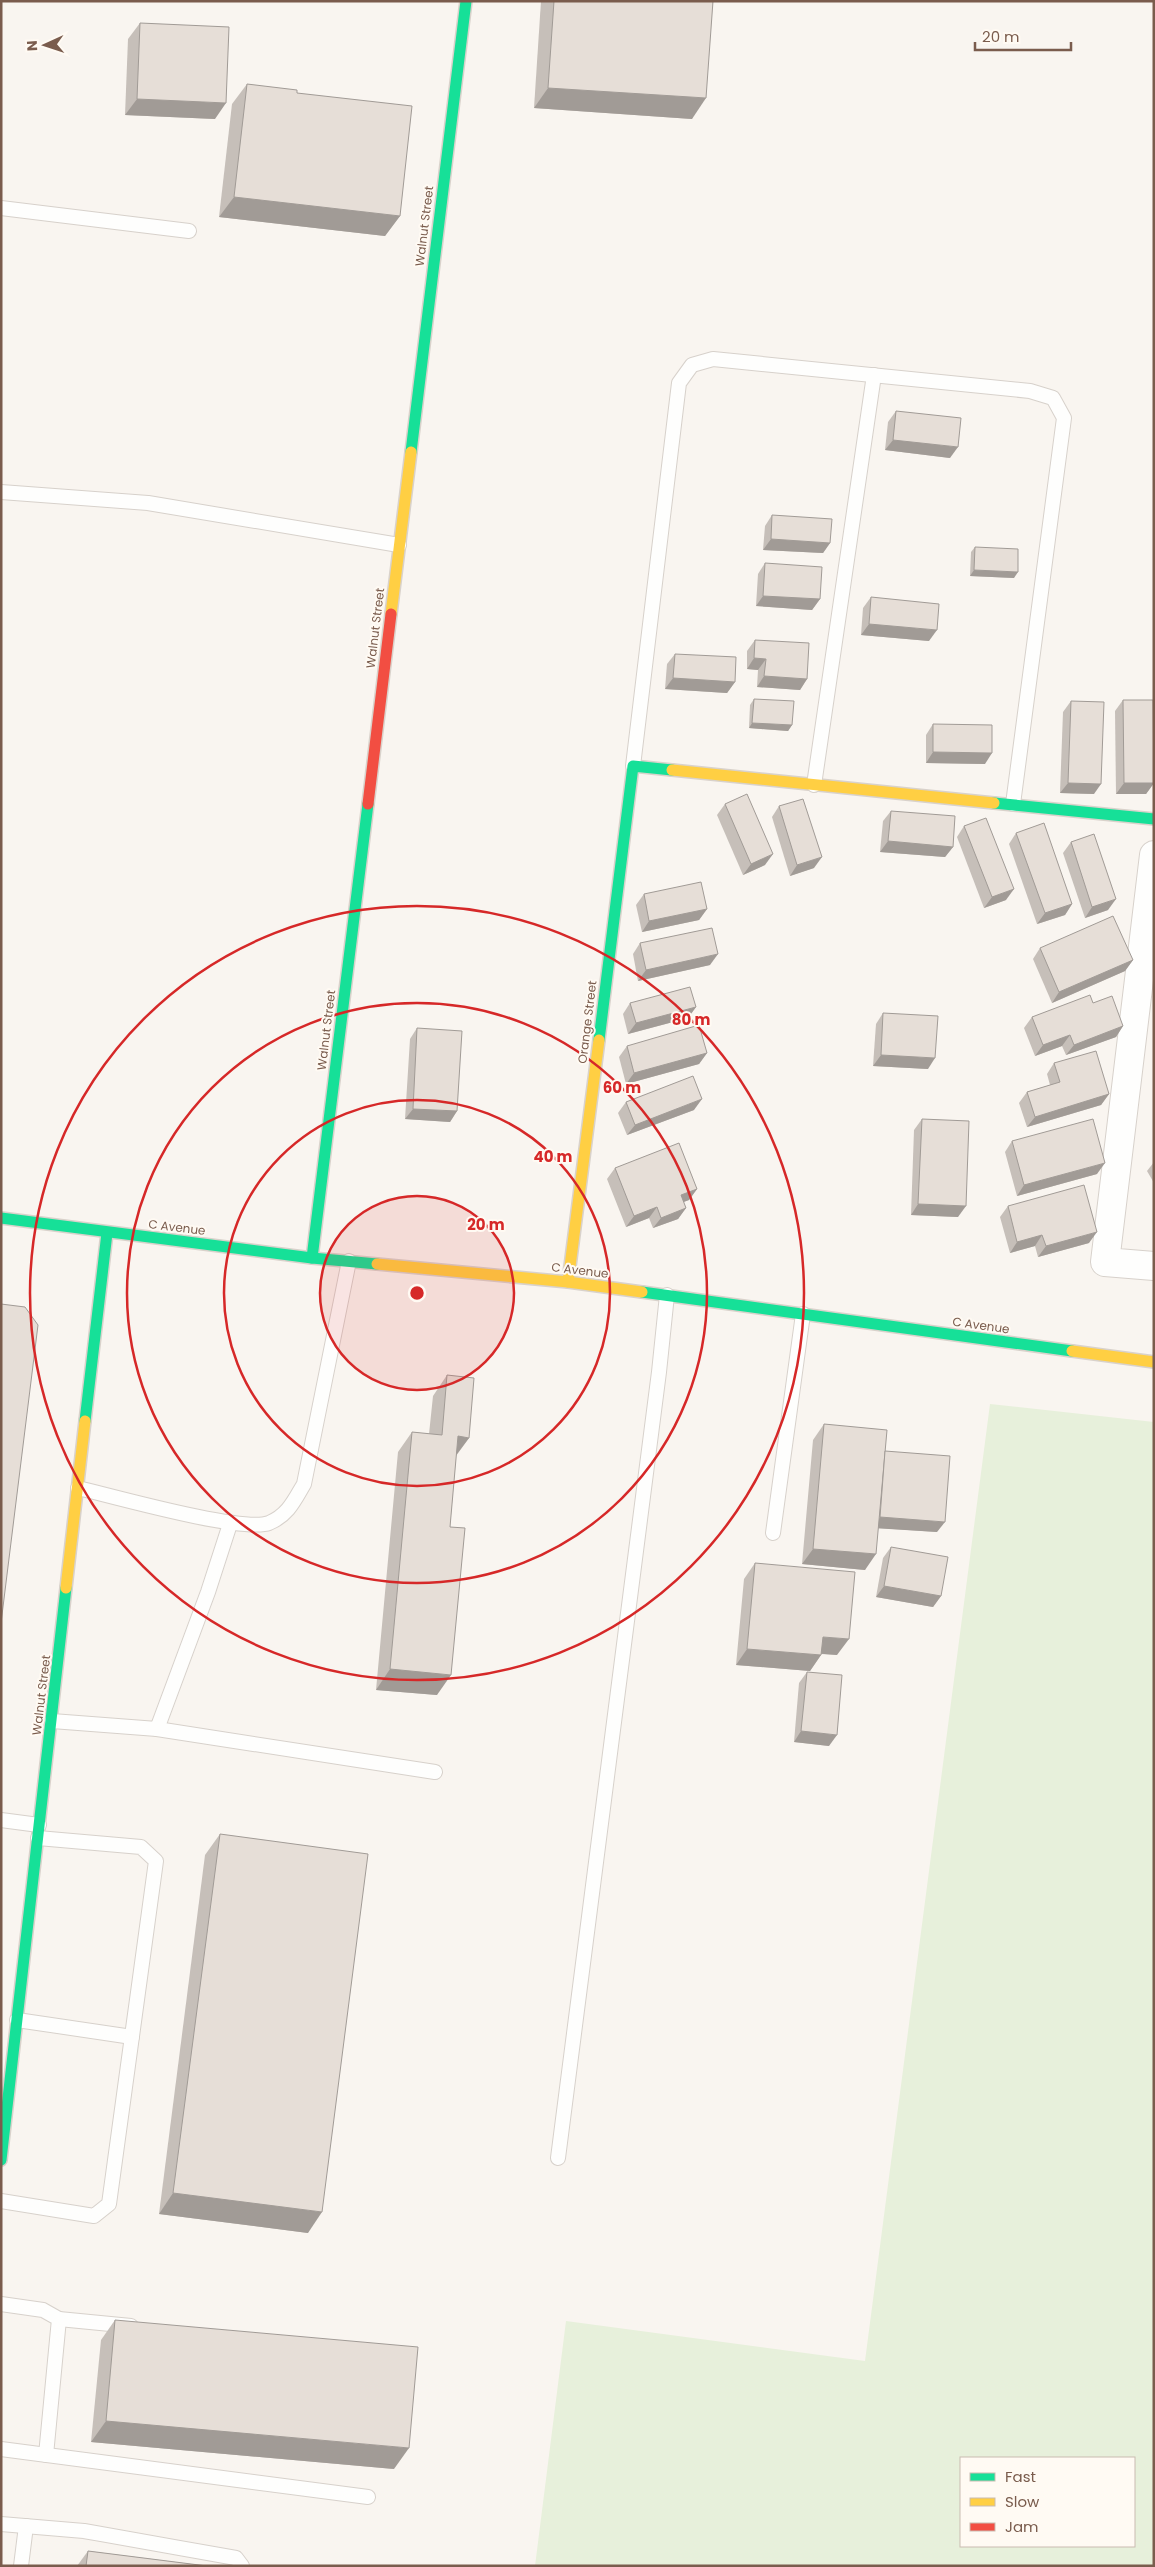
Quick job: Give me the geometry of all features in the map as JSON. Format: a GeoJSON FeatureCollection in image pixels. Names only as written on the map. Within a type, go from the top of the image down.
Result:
{"type":"FeatureCollection","features":[{"type":"Feature","properties":{"kind":"street","name":"Walnut Street"},"geometry":{"type":"LineString","coordinates":[[312,1258],[466,1]]}},
{"type":"Feature","properties":{"kind":"street"},"geometry":{"type":"LineString","coordinates":[[633,766],[1154,819]]}},
{"type":"Feature","properties":{"kind":"street","name":"Orange Street"},"geometry":{"type":"LineString","coordinates":[[568,1282],[633,766]]}},
{"type":"Feature","properties":{"kind":"street"},"geometry":{"type":"LineString","coordinates":[[1154,854],[1105,1262],[1154,1266]]}},
{"type":"Feature","properties":{"kind":"street","name":"C Avenue"},"geometry":{"type":"LineString","coordinates":[[1,1218],[312,1258],[568,1282],[1154,1362]]}},
{"type":"Feature","properties":{"kind":"street","name":"Walnut Street"},"geometry":{"type":"LineString","coordinates":[[1,2160],[107,1233]]}},
{"type":"Feature","properties":{"kind":"lane"},"geometry":{"type":"LineString","coordinates":[[1,208],[189,231]]}},
{"type":"Feature","properties":{"kind":"lane"},"geometry":{"type":"LineString","coordinates":[[633,766],[680,383],[692,365],[713,359],[874,375],[1030,391],[1053,398],[1064,418],[1013,804]]}},
{"type":"Feature","properties":{"kind":"lane"},"geometry":{"type":"LineString","coordinates":[[814,784],[874,375]]}},
{"type":"Feature","properties":{"kind":"lane"},"geometry":{"type":"LineString","coordinates":[[1,492],[148,503],[399,545]]}},
{"type":"Feature","properties":{"kind":"lane"},"geometry":{"type":"LineString","coordinates":[[78,1488],[230,1524],[268,1524],[287,1513],[304,1484],[349,1261]]}},
{"type":"Feature","properties":{"kind":"lane"},"geometry":{"type":"LineString","coordinates":[[558,2158],[659,1372],[666,1296]]}},
{"type":"Feature","properties":{"kind":"lane"},"geometry":{"type":"LineString","coordinates":[[773,1533],[804,1314]]}},
{"type":"Feature","properties":{"kind":"lane"},"geometry":{"type":"LineString","coordinates":[[157,1729],[208,1592],[230,1524]]}},
{"type":"Feature","properties":{"kind":"lane"},"geometry":{"type":"LineString","coordinates":[[52,1721],[157,1729],[435,1772]]}},
{"type":"Feature","properties":{"kind":"lane"},"geometry":{"type":"LineString","coordinates":[[1,1820],[39,1832],[142,1847],[156,1861],[109,2204],[94,2216],[1,2201]]}},
{"type":"Feature","properties":{"kind":"lane"},"geometry":{"type":"LineString","coordinates":[[17,2020],[132,2037]]}},
{"type":"Feature","properties":{"kind":"lane"},"geometry":{"type":"LineString","coordinates":[[1,2304],[43,2310],[59,2319],[142,2327]]}},
{"type":"Feature","properties":{"kind":"lane"},"geometry":{"type":"LineString","coordinates":[[46,2455],[59,2319]]}},
{"type":"Feature","properties":{"kind":"lane"},"geometry":{"type":"LineString","coordinates":[[1,2449],[368,2497]]}},
{"type":"Feature","properties":{"kind":"lane"},"geometry":{"type":"LineString","coordinates":[[1,2524],[84,2531],[236,2558],[242,2566]]}},
{"type":"Feature","properties":{"kind":"lane"},"geometry":{"type":"LineString","coordinates":[[21,2566],[26,2526]]}},
{"type":"Feature","properties":{"kind":"green space"},"geometry":{"type":"Polygon","coordinates":[[[990,1404],[1154,1422],[1154,2566],[535,2566],[566,2321],[865,2361],[990,1404]]]}},
{"type":"Feature","properties":{"kind":"building"},"geometry":{"type":"Polygon","coordinates":[[[554,1],[713,1],[706,98],[548,88],[554,1]]]}},
{"type":"Feature","properties":{"kind":"building"},"geometry":{"type":"Polygon","coordinates":[[[140,23],[229,27],[226,103],[137,99],[140,23]]]}},
{"type":"Feature","properties":{"kind":"building"},"geometry":{"type":"Polygon","coordinates":[[[247,84],[297,90],[297,93],[412,106],[400,216],[234,197],[247,84]]]}},
{"type":"Feature","properties":{"kind":"building"},"geometry":{"type":"Polygon","coordinates":[[[896,411],[961,418],[958,447],[893,440],[896,411]]]}},
{"type":"Feature","properties":{"kind":"building"},"geometry":{"type":"Polygon","coordinates":[[[772,515],[832,519],[830,543],[771,539],[772,515]]]}},
{"type":"Feature","properties":{"kind":"building"},"geometry":{"type":"Polygon","coordinates":[[[975,547],[1018,549],[1018,572],[974,570],[975,547]]]}},
{"type":"Feature","properties":{"kind":"building"},"geometry":{"type":"Polygon","coordinates":[[[765,563],[822,567],[820,599],[763,596],[765,563]]]}},
{"type":"Feature","properties":{"kind":"building"},"geometry":{"type":"Polygon","coordinates":[[[871,597],[939,604],[937,630],[869,624],[871,597]]]}},
{"type":"Feature","properties":{"kind":"building"},"geometry":{"type":"Polygon","coordinates":[[[755,640],[809,643],[807,679],[764,676],[766,659],[754,658],[755,640]]]}},
{"type":"Feature","properties":{"kind":"building"},"geometry":{"type":"Polygon","coordinates":[[[675,654],[736,657],[735,682],[673,678],[675,654]]]}},
{"type":"Feature","properties":{"kind":"building"},"geometry":{"type":"Polygon","coordinates":[[[754,699],[794,701],[792,725],[752,723],[754,699]]]}},
{"type":"Feature","properties":{"kind":"building"},"geometry":{"type":"Polygon","coordinates":[[[1123,700],[1153,700],[1154,783],[1124,783],[1123,700]]]}},
{"type":"Feature","properties":{"kind":"building"},"geometry":{"type":"Polygon","coordinates":[[[1071,701],[1104,702],[1101,784],[1068,783],[1071,701]]]}},
{"type":"Feature","properties":{"kind":"building"},"geometry":{"type":"Polygon","coordinates":[[[933,724],[992,725],[992,753],[933,752],[933,724]]]}},
{"type":"Feature","properties":{"kind":"building"},"geometry":{"type":"Polygon","coordinates":[[[747,794],[773,854],[751,864],[725,804],[747,794]]]}},
{"type":"Feature","properties":{"kind":"building"},"geometry":{"type":"Polygon","coordinates":[[[803,799],[822,857],[797,865],[779,806],[803,799]]]}},
{"type":"Feature","properties":{"kind":"building"},"geometry":{"type":"Polygon","coordinates":[[[891,811],[955,816],[953,847],[888,841],[891,811]]]}},
{"type":"Feature","properties":{"kind":"building"},"geometry":{"type":"Polygon","coordinates":[[[986,818],[1014,889],[992,897],[964,826],[986,818]]]}},
{"type":"Feature","properties":{"kind":"building"},"geometry":{"type":"Polygon","coordinates":[[[1044,823],[1072,904],[1045,913],[1016,833],[1044,823]]]}},
{"type":"Feature","properties":{"kind":"building"},"geometry":{"type":"Polygon","coordinates":[[[1094,834],[1116,899],[1092,907],[1071,842],[1094,834]]]}},
{"type":"Feature","properties":{"kind":"building"},"geometry":{"type":"Polygon","coordinates":[[[701,882],[707,909],[649,921],[644,894],[701,882]]]}},
{"type":"Feature","properties":{"kind":"building"},"geometry":{"type":"Polygon","coordinates":[[[1113,916],[1133,960],[1059,992],[1040,948],[1113,916]]]}},
{"type":"Feature","properties":{"kind":"building"},"geometry":{"type":"Polygon","coordinates":[[[712,928],[718,954],[646,970],[640,943],[712,928]]]}},
{"type":"Feature","properties":{"kind":"building"},"geometry":{"type":"Polygon","coordinates":[[[690,987],[696,1007],[636,1023],[630,1003],[690,987]]]}},
{"type":"Feature","properties":{"kind":"building"},"geometry":{"type":"Polygon","coordinates":[[[1090,995],[1093,1003],[1112,996],[1123,1026],[1074,1045],[1070,1035],[1043,1045],[1032,1017],[1090,995]]]}},
{"type":"Feature","properties":{"kind":"building"},"geometry":{"type":"Polygon","coordinates":[[[883,1013],[938,1016],[935,1058],[881,1055],[883,1013]]]}},
{"type":"Feature","properties":{"kind":"building"},"geometry":{"type":"Polygon","coordinates":[[[699,1025],[707,1053],[634,1073],[627,1046],[699,1025]]]}},
{"type":"Feature","properties":{"kind":"building"},"geometry":{"type":"Polygon","coordinates":[[[417,1028],[462,1031],[457,1111],[413,1109],[417,1028]]]}},
{"type":"Feature","properties":{"kind":"building"},"geometry":{"type":"Polygon","coordinates":[[[1096,1051],[1109,1094],[1035,1117],[1027,1092],[1060,1082],[1054,1063],[1096,1051]]]}},
{"type":"Feature","properties":{"kind":"building"},"geometry":{"type":"Polygon","coordinates":[[[693,1076],[702,1099],[635,1125],[626,1102],[693,1076]]]}},
{"type":"Feature","properties":{"kind":"building"},"geometry":{"type":"Polygon","coordinates":[[[922,1119],[969,1121],[966,1206],[918,1204],[922,1119]]]}},
{"type":"Feature","properties":{"kind":"building"},"geometry":{"type":"Polygon","coordinates":[[[1093,1119],[1105,1163],[1024,1185],[1012,1141],[1093,1119]]]}},
{"type":"Feature","properties":{"kind":"building"},"geometry":{"type":"Polygon","coordinates":[[[679,1143],[697,1189],[681,1195],[686,1208],[661,1218],[657,1207],[634,1216],[615,1168],[679,1143]]]}},
{"type":"Feature","properties":{"kind":"building"},"geometry":{"type":"Polygon","coordinates":[[[1084,1185],[1097,1232],[1046,1246],[1042,1235],[1017,1242],[1008,1206],[1084,1185]]]}},
{"type":"Feature","properties":{"kind":"building"},"geometry":{"type":"Polygon","coordinates":[[[1,1304],[25,1307],[38,1325],[1,1623],[1,1304]]]}},
{"type":"Feature","properties":{"kind":"building"},"geometry":{"type":"Polygon","coordinates":[[[447,1375],[474,1378],[469,1438],[458,1436],[450,1527],[465,1528],[451,1675],[390,1669],[412,1432],[442,1435],[447,1375]]]}},
{"type":"Feature","properties":{"kind":"building"},"geometry":{"type":"Polygon","coordinates":[[[824,1424],[887,1430],[876,1554],[813,1549],[824,1424]]]}},
{"type":"Feature","properties":{"kind":"building"},"geometry":{"type":"Polygon","coordinates":[[[885,1451],[950,1456],[945,1522],[880,1517],[885,1451]]]}},
{"type":"Feature","properties":{"kind":"building"},"geometry":{"type":"Polygon","coordinates":[[[891,1547],[948,1557],[941,1596],[884,1586],[891,1547]]]}},
{"type":"Feature","properties":{"kind":"building"},"geometry":{"type":"Polygon","coordinates":[[[755,1563],[855,1572],[849,1639],[823,1637],[821,1655],[747,1649],[755,1563]]]}},
{"type":"Feature","properties":{"kind":"building"},"geometry":{"type":"Polygon","coordinates":[[[807,1672],[842,1675],[837,1735],[801,1731],[807,1672]]]}},
{"type":"Feature","properties":{"kind":"building"},"geometry":{"type":"Polygon","coordinates":[[[220,1834],[368,1854],[322,2212],[173,2193],[220,1834]]]}},
{"type":"Feature","properties":{"kind":"building"},"geometry":{"type":"Polygon","coordinates":[[[115,2320],[418,2347],[409,2448],[106,2421],[115,2320]]]}},
{"type":"Feature","properties":{"kind":"building"},"geometry":{"type":"Polygon","coordinates":[[[88,2551],[207,2566],[86,2566],[88,2551]]]}},
{"type":"Feature","properties":{"kind":"traffic: fast"},"geometry":{"type":"LineString","coordinates":[[411,452],[466,1]]}},
{"type":"Feature","properties":{"kind":"traffic: fast"},"geometry":{"type":"LineString","coordinates":[[599,1040],[633,766],[672,770]]}},
{"type":"Feature","properties":{"kind":"traffic: fast"},"geometry":{"type":"LineString","coordinates":[[994,803],[1154,819]]}},
{"type":"Feature","properties":{"kind":"traffic: fast"},"geometry":{"type":"LineString","coordinates":[[312,1258],[368,804]]}},
{"type":"Feature","properties":{"kind":"traffic: fast"},"geometry":{"type":"LineString","coordinates":[[1,1218],[312,1258],[377,1264]]}},
{"type":"Feature","properties":{"kind":"traffic: fast"},"geometry":{"type":"LineString","coordinates":[[85,1421],[107,1233]]}},
{"type":"Feature","properties":{"kind":"traffic: fast"},"geometry":{"type":"LineString","coordinates":[[642,1292],[1072,1351]]}},
{"type":"Feature","properties":{"kind":"traffic: fast"},"geometry":{"type":"LineString","coordinates":[[1,2160],[66,1588]]}},
{"type":"Feature","properties":{"kind":"traffic: slow"},"geometry":{"type":"LineString","coordinates":[[391,614],[411,452]]}},
{"type":"Feature","properties":{"kind":"traffic: slow"},"geometry":{"type":"LineString","coordinates":[[672,770],[994,803]]}},
{"type":"Feature","properties":{"kind":"traffic: slow"},"geometry":{"type":"LineString","coordinates":[[568,1282],[599,1040]]}},
{"type":"Feature","properties":{"kind":"traffic: slow"},"geometry":{"type":"LineString","coordinates":[[377,1264],[568,1282],[642,1292]]}},
{"type":"Feature","properties":{"kind":"traffic: slow"},"geometry":{"type":"LineString","coordinates":[[1072,1351],[1154,1362]]}},
{"type":"Feature","properties":{"kind":"traffic: slow"},"geometry":{"type":"LineString","coordinates":[[66,1588],[85,1421]]}},
{"type":"Feature","properties":{"kind":"traffic: jam"},"geometry":{"type":"LineString","coordinates":[[368,804],[391,614]]}}]}
